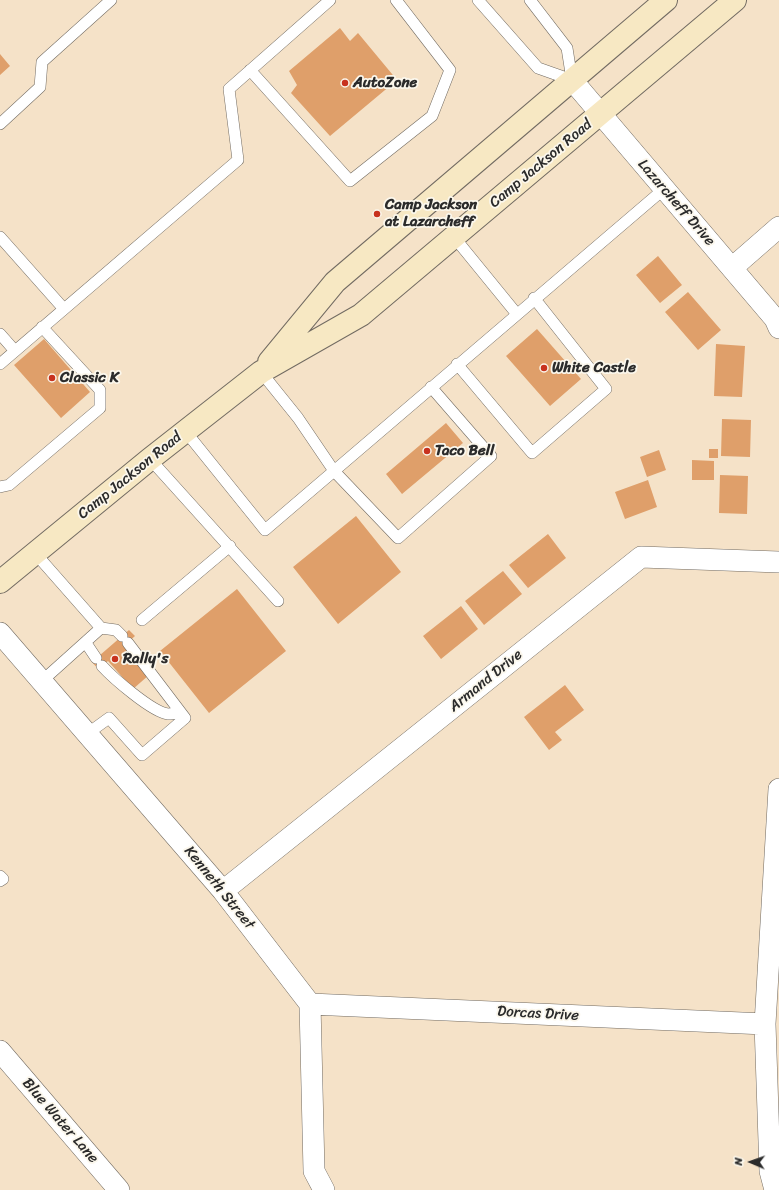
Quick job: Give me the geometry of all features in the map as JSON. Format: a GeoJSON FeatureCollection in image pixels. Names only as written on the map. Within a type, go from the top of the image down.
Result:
{"type":"FeatureCollection","features":[{"type":"Feature","properties":{"kind":"main road","name":"Camp Jackson Road"},"geometry":{"type":"LineString","coordinates":[[261,372],[335,282],[666,0]]}},
{"type":"Feature","properties":{"kind":"main road","name":"Camp Jackson Road"},"geometry":{"type":"LineString","coordinates":[[0,582],[150,459],[261,372],[360,315],[601,115],[735,0]]}},
{"type":"Feature","properties":{"kind":"street","name":"Lazarcheff Drive"},"geometry":{"type":"LineString","coordinates":[[572,80],[775,319],[779,328]]}},
{"type":"Feature","properties":{"kind":"street"},"geometry":{"type":"LineString","coordinates":[[732,268],[779,227]]}},
{"type":"Feature","properties":{"kind":"street","name":"Armand Drive"},"geometry":{"type":"LineString","coordinates":[[223,891],[641,557],[779,562]]}},
{"type":"Feature","properties":{"kind":"street","name":"Kenneth Street"},"geometry":{"type":"LineString","coordinates":[[0,633],[223,891],[310,1004]]}},
{"type":"Feature","properties":{"kind":"street"},"geometry":{"type":"LineString","coordinates":[[775,1190],[770,1171],[765,1024],[779,789]]}},
{"type":"Feature","properties":{"kind":"street"},"geometry":{"type":"LineString","coordinates":[[310,1004],[314,1170],[324,1190]]}},
{"type":"Feature","properties":{"kind":"street","name":"Dorcas Drive"},"geometry":{"type":"LineString","coordinates":[[310,1004],[765,1024]]}},
{"type":"Feature","properties":{"kind":"street","name":"Blue Water Lane"},"geometry":{"type":"LineString","coordinates":[[0,1051],[119,1190]]}},
{"type":"Feature","properties":{"kind":"lane"},"geometry":{"type":"LineString","coordinates":[[0,124],[40,87],[42,62],[111,0]]}},
{"type":"Feature","properties":{"kind":"lane"},"geometry":{"type":"LineString","coordinates":[[0,364],[238,160],[229,89],[330,0]]}},
{"type":"Feature","properties":{"kind":"lane"},"geometry":{"type":"LineString","coordinates":[[250,70],[350,181],[432,116],[450,70],[396,0]]}},
{"type":"Feature","properties":{"kind":"lane"},"geometry":{"type":"LineString","coordinates":[[478,0],[538,68],[572,80],[567,48],[530,0]]}},
{"type":"Feature","properties":{"kind":"lane"},"geometry":{"type":"LineString","coordinates":[[186,432],[265,530],[516,313],[664,189]]}},
{"type":"Feature","properties":{"kind":"lane"},"geometry":{"type":"LineString","coordinates":[[0,237],[64,309]]}},
{"type":"Feature","properties":{"kind":"lane"},"geometry":{"type":"LineString","coordinates":[[454,238],[516,313]]}},
{"type":"Feature","properties":{"kind":"lane"},"geometry":{"type":"LineString","coordinates":[[457,364],[532,453],[606,389],[534,298]]}},
{"type":"Feature","properties":{"kind":"lane"},"geometry":{"type":"LineString","coordinates":[[0,487],[9,485],[100,408],[100,390],[42,327]]}},
{"type":"Feature","properties":{"kind":"lane"},"geometry":{"type":"LineString","coordinates":[[0,334],[15,351]]}},
{"type":"Feature","properties":{"kind":"lane"},"geometry":{"type":"LineString","coordinates":[[261,372],[298,418],[334,471],[398,538],[491,456],[431,387]]}},
{"type":"Feature","properties":{"kind":"lane"},"geometry":{"type":"LineString","coordinates":[[150,459],[278,600]]}},
{"type":"Feature","properties":{"kind":"lane"},"geometry":{"type":"LineString","coordinates":[[142,620],[230,546]]}},
{"type":"Feature","properties":{"kind":"lane"},"geometry":{"type":"LineString","coordinates":[[35,553],[101,628],[116,630],[125,639],[185,718],[142,755],[108,718],[87,734]]}},
{"type":"Feature","properties":{"kind":"lane"},"geometry":{"type":"LineString","coordinates":[[42,681],[101,628]]}},
{"type":"Feature","properties":{"kind":"lane"},"geometry":{"type":"LineString","coordinates":[[86,643],[99,662],[114,679],[127,690],[158,710],[167,714],[181,713]]}},
{"type":"Feature","properties":{"kind":"lane"},"geometry":{"type":"LineString","coordinates":[[0,876],[2,879],[0,881]]}},
{"type":"Feature","properties":{"kind":"building","name":"AutoZone"},"geometry":{"type":"Polygon","coordinates":[[[340,28],[350,41],[358,33],[397,80],[330,136],[291,93],[297,85],[289,71],[340,28]]]}},
{"type":"Feature","properties":{"kind":"building"},"geometry":{"type":"Polygon","coordinates":[[[0,54],[10,66],[0,75],[0,54]]]}},
{"type":"Feature","properties":{"kind":"building"},"geometry":{"type":"Polygon","coordinates":[[[658,256],[682,285],[660,303],[636,275],[658,256]]]}},
{"type":"Feature","properties":{"kind":"building"},"geometry":{"type":"Polygon","coordinates":[[[688,292],[721,330],[698,350],[665,312],[688,292]]]}},
{"type":"Feature","properties":{"kind":"building","name":"White Castle"},"geometry":{"type":"Polygon","coordinates":[[[537,329],[581,379],[550,406],[506,356],[537,329]]]}},
{"type":"Feature","properties":{"kind":"building","name":"Classic K"},"geometry":{"type":"Polygon","coordinates":[[[44,339],[90,392],[61,418],[14,365],[44,339]]]}},
{"type":"Feature","properties":{"kind":"building"},"geometry":{"type":"Polygon","coordinates":[[[716,344],[745,346],[742,397],[714,396],[716,344]]]}},
{"type":"Feature","properties":{"kind":"building"},"geometry":{"type":"Polygon","coordinates":[[[722,419],[751,420],[750,457],[721,456],[722,419]]]}},
{"type":"Feature","properties":{"kind":"building"},"geometry":{"type":"Polygon","coordinates":[[[446,423],[463,443],[402,494],[386,474],[446,423]]]}},
{"type":"Feature","properties":{"kind":"building"},"geometry":{"type":"Polygon","coordinates":[[[709,449],[718,449],[718,458],[709,458],[709,449]]]}},
{"type":"Feature","properties":{"kind":"building"},"geometry":{"type":"Polygon","coordinates":[[[659,450],[666,470],[647,477],[640,457],[659,450]]]}},
{"type":"Feature","properties":{"kind":"building"},"geometry":{"type":"Polygon","coordinates":[[[692,460],[714,461],[714,480],[692,480],[692,460]]]}},
{"type":"Feature","properties":{"kind":"building"},"geometry":{"type":"Polygon","coordinates":[[[720,475],[748,476],[747,514],[719,513],[720,475]]]}},
{"type":"Feature","properties":{"kind":"building"},"geometry":{"type":"Polygon","coordinates":[[[648,480],[657,507],[625,519],[615,492],[648,480]]]}},
{"type":"Feature","properties":{"kind":"building"},"geometry":{"type":"Polygon","coordinates":[[[356,516],[401,572],[338,624],[293,567],[356,516]]]}},
{"type":"Feature","properties":{"kind":"building"},"geometry":{"type":"Polygon","coordinates":[[[548,534],[566,558],[528,588],[509,565],[548,534]]]}},
{"type":"Feature","properties":{"kind":"building"},"geometry":{"type":"Polygon","coordinates":[[[503,571],[522,594],[484,625],[465,601],[503,571]]]}},
{"type":"Feature","properties":{"kind":"building"},"geometry":{"type":"Polygon","coordinates":[[[237,589],[286,651],[209,713],[160,651],[237,589]]]}},
{"type":"Feature","properties":{"kind":"building"},"geometry":{"type":"Polygon","coordinates":[[[461,606],[478,629],[441,659],[423,636],[461,606]]]}},
{"type":"Feature","properties":{"kind":"building","name":"Rally's"},"geometry":{"type":"Polygon","coordinates":[[[129,630],[135,636],[124,646],[149,675],[133,689],[108,661],[98,669],[92,662],[129,630]]]}},
{"type":"Feature","properties":{"kind":"building"},"geometry":{"type":"Polygon","coordinates":[[[565,685],[584,710],[555,732],[562,740],[549,750],[524,717],[565,685]]]}},
{"type":"Feature","properties":{"kind":"place","name":"AutoZone"},"geometry":{"type":"Point","coordinates":[345,83]}},
{"type":"Feature","properties":{"kind":"place","name":"Camp Jackson at Lazarcheff"},"geometry":{"type":"Point","coordinates":[377,214]}},
{"type":"Feature","properties":{"kind":"place","name":"White Castle"},"geometry":{"type":"Point","coordinates":[544,368]}},
{"type":"Feature","properties":{"kind":"place","name":"Classic K"},"geometry":{"type":"Point","coordinates":[52,378]}},
{"type":"Feature","properties":{"kind":"place","name":"Taco Bell"},"geometry":{"type":"Point","coordinates":[427,451]}},
{"type":"Feature","properties":{"kind":"place","name":"Rally's"},"geometry":{"type":"Point","coordinates":[115,659]}}]}
